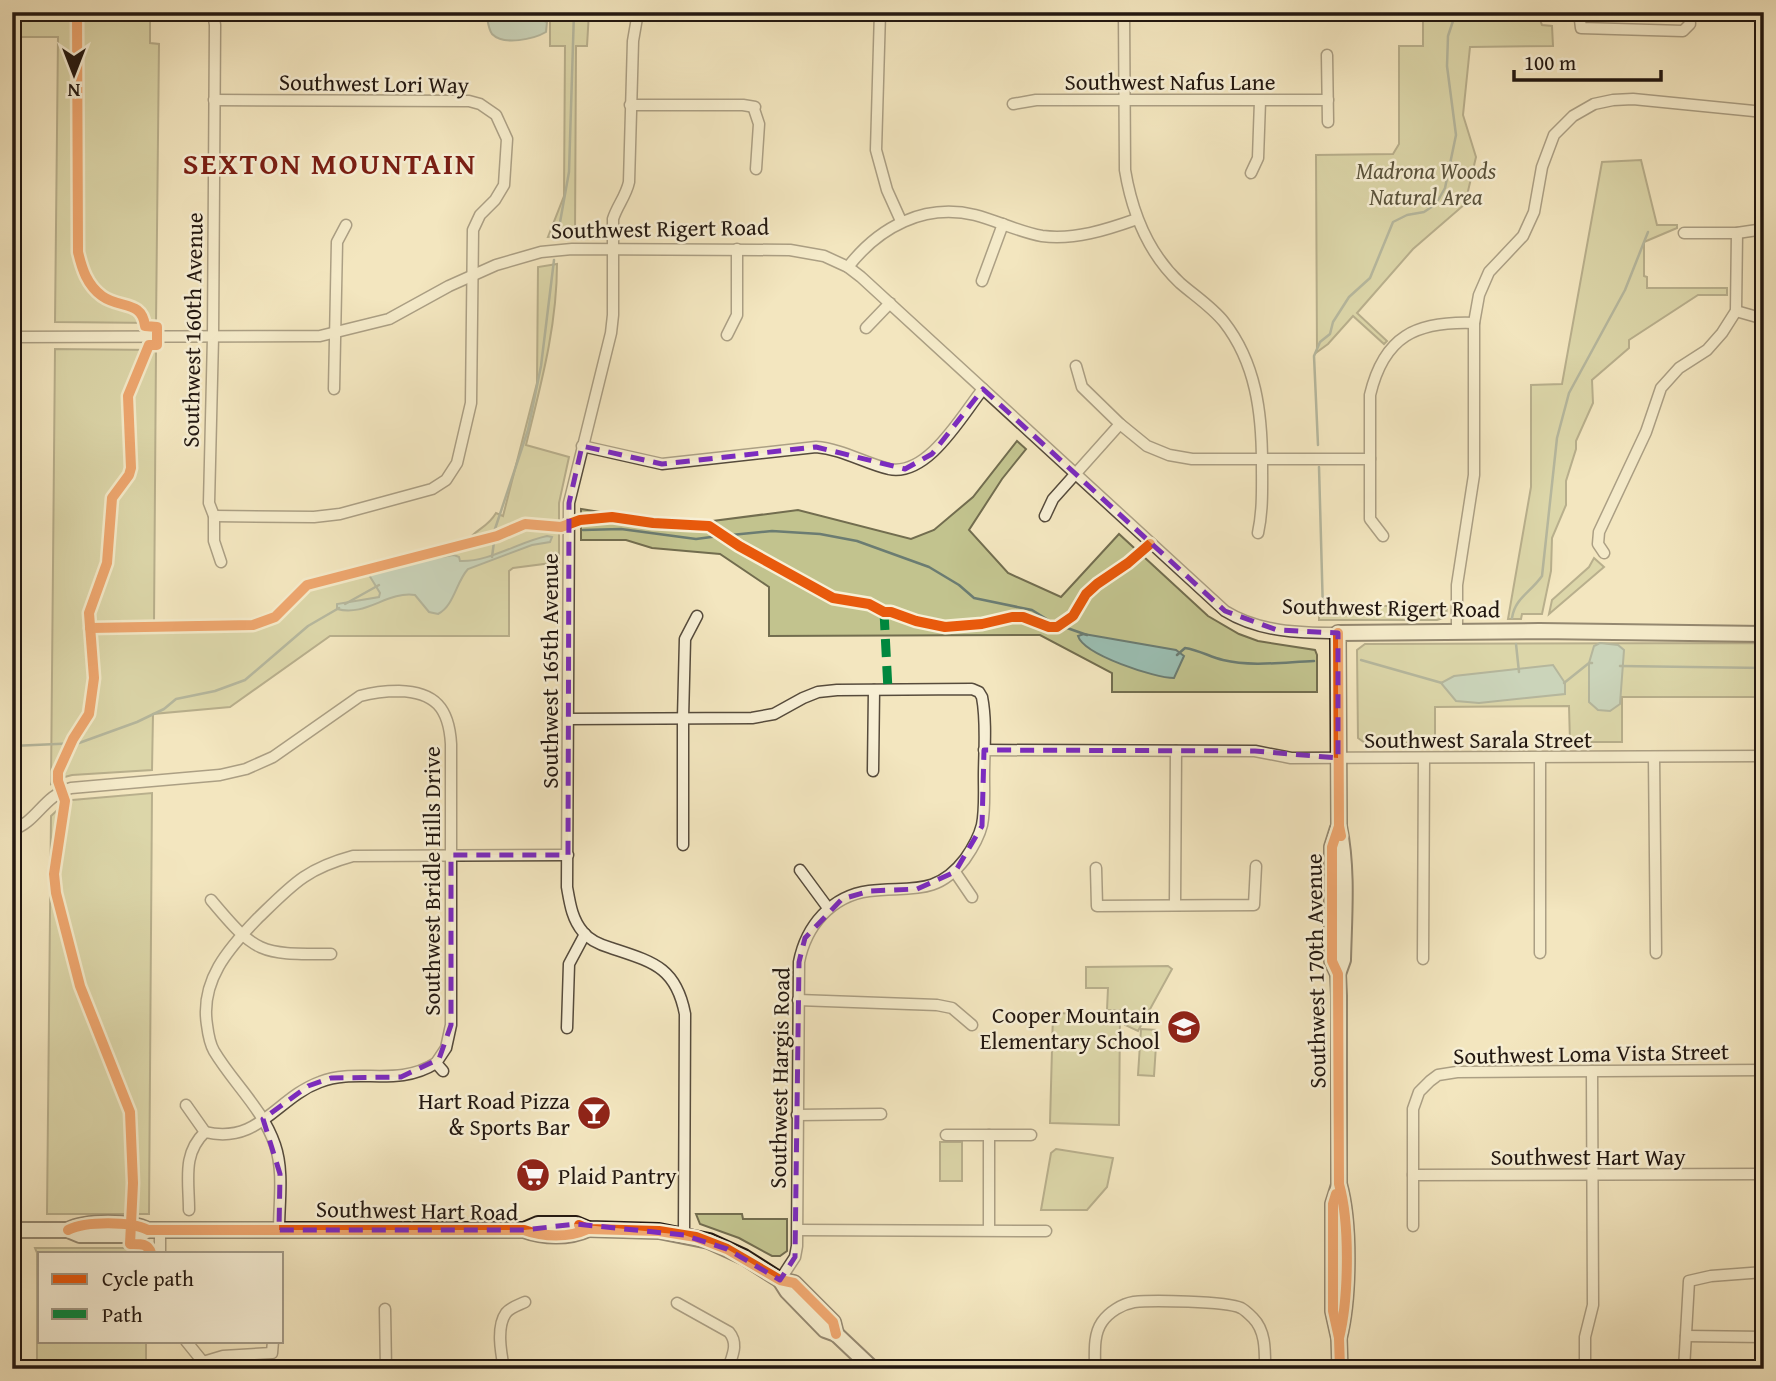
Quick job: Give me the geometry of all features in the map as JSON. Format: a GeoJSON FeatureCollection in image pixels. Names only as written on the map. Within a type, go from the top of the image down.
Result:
{"type":"FeatureCollection","features":[{"type":"Feature","properties":{"kind":"main road","name":"Southwest Rigert Road"},"geometry":{"type":"LineString","coordinates":[[1338,633],[1764,634]]}},
{"type":"Feature","properties":{"kind":"main road","name":"Southwest 170th Avenue"},"geometry":{"type":"LineString","coordinates":[[1338,633],[1339,826],[1344,870],[1343,960],[1338,974],[1339,1184],[1345,1204],[1346,1284],[1345,1313],[1339,1338],[1340,1369]]}},
{"type":"Feature","properties":{"kind":"main road","name":"Southwest Hart Road"},"geometry":{"type":"LineString","coordinates":[[12,1230],[68,1230],[79,1225],[138,1225],[154,1230],[524,1230],[538,1224],[576,1224],[588,1229],[684,1234],[727,1249],[780,1280],[787,1291],[825,1330],[836,1334],[863,1365]]}},
{"type":"Feature","properties":{"kind":"street","name":"Southwest 160th Avenue"},"geometry":{"type":"LineString","coordinates":[[213,12],[213,337],[209,503],[214,516],[214,541],[221,562]]}},
{"type":"Feature","properties":{"kind":"street","name":"Southwest 165th Avenue"},"geometry":{"type":"LineString","coordinates":[[584,934],[570,907],[567,887],[569,503],[611,333],[613,219],[627,193],[629,183],[630,104],[634,29],[638,12]]}},
{"type":"Feature","properties":{"kind":"street"},"geometry":{"type":"LineString","coordinates":[[880,12],[876,150],[887,190],[901,221]]}},
{"type":"Feature","properties":{"kind":"street"},"geometry":{"type":"LineString","coordinates":[[1124,12],[1125,170],[1137,219],[1159,258],[1178,281],[1224,322],[1252,374],[1259,403],[1262,459],[1262,511],[1258,533]]}},
{"type":"Feature","properties":{"kind":"street"},"geometry":{"type":"LineString","coordinates":[[1579,12],[1581,28],[1683,31],[1690,24],[1689,12]]}},
{"type":"Feature","properties":{"kind":"street"},"geometry":{"type":"LineString","coordinates":[[1327,55],[1328,122]]}},
{"type":"Feature","properties":{"kind":"street"},"geometry":{"type":"LineString","coordinates":[[1457,632],[1457,585],[1474,475],[1474,323],[1479,295],[1489,272],[1522,236],[1534,212],[1542,167],[1554,135],[1573,116],[1594,104],[1613,100],[1633,99],[1764,112]]}},
{"type":"Feature","properties":{"kind":"street","name":"Southwest Lori Way"},"geometry":{"type":"LineString","coordinates":[[214,100],[470,101],[496,115],[507,139],[504,185],[495,200],[480,215],[473,230],[471,403],[457,463],[446,480],[432,489],[340,514],[314,517],[214,516]]}},
{"type":"Feature","properties":{"kind":"street","name":"Southwest Nafus Lane"},"geometry":{"type":"LineString","coordinates":[[1013,104],[1036,100],[1328,100]]}},
{"type":"Feature","properties":{"kind":"street"},"geometry":{"type":"LineString","coordinates":[[1251,173],[1258,158],[1260,101]]}},
{"type":"Feature","properties":{"kind":"street"},"geometry":{"type":"LineString","coordinates":[[630,104],[743,105],[754,108],[759,124],[756,169]]}},
{"type":"Feature","properties":{"kind":"street"},"geometry":{"type":"LineString","coordinates":[[848,267],[874,239],[901,221],[955,212],[975,215],[1035,234],[1070,236],[1102,232],[1137,219]]}},
{"type":"Feature","properties":{"kind":"street"},"geometry":{"type":"LineString","coordinates":[[982,281],[1003,224]]}},
{"type":"Feature","properties":{"kind":"street"},"geometry":{"type":"LineString","coordinates":[[334,390],[337,242],[346,225]]}},
{"type":"Feature","properties":{"kind":"street"},"geometry":{"type":"LineString","coordinates":[[1684,233],[1737,233],[1764,229]]}},
{"type":"Feature","properties":{"kind":"street"},"geometry":{"type":"LineString","coordinates":[[1604,553],[1598,544],[1599,532],[1646,432],[1661,388],[1679,368],[1707,350],[1736,311],[1737,233]]}},
{"type":"Feature","properties":{"kind":"street","name":"Southwest Rigert Road"},"geometry":{"type":"LineString","coordinates":[[12,337],[295,338],[334,334],[389,319],[471,275],[541,252],[613,248],[806,251],[848,267],[890,303],[1214,603],[1235,617],[1278,630],[1338,633]]}},
{"type":"Feature","properties":{"kind":"street"},"geometry":{"type":"LineString","coordinates":[[727,335],[737,315],[737,249]]}},
{"type":"Feature","properties":{"kind":"street"},"geometry":{"type":"LineString","coordinates":[[866,328],[890,303]]}},
{"type":"Feature","properties":{"kind":"street"},"geometry":{"type":"LineString","coordinates":[[1736,311],[1764,319]]}},
{"type":"Feature","properties":{"kind":"street"},"geometry":{"type":"LineString","coordinates":[[1383,536],[1370,519],[1370,395],[1374,376],[1382,359],[1410,332],[1432,323],[1474,323]]}},
{"type":"Feature","properties":{"kind":"street"},"geometry":{"type":"LineString","coordinates":[[1076,366],[1082,387],[1120,424],[1147,446],[1169,455],[1192,459],[1370,459]]}},
{"type":"Feature","properties":{"kind":"street"},"geometry":{"type":"LineString","coordinates":[[582,446],[662,464],[816,447],[828,448],[887,468],[905,469],[932,454],[983,389]]}},
{"type":"Feature","properties":{"kind":"street"},"geometry":{"type":"LineString","coordinates":[[1045,516],[1053,499],[1120,424]]}},
{"type":"Feature","properties":{"kind":"street"},"geometry":{"type":"LineString","coordinates":[[683,845],[682,718],[685,639],[697,617]]}},
{"type":"Feature","properties":{"kind":"street"},"geometry":{"type":"LineString","coordinates":[[568,719],[752,718],[774,713],[818,692],[972,689],[979,692],[984,706],[982,826],[967,856],[955,872],[972,897]]}},
{"type":"Feature","properties":{"kind":"street"},"geometry":{"type":"LineString","coordinates":[[873,771],[874,690]]}},
{"type":"Feature","properties":{"kind":"street","name":"Southwest Bridle Hills Drive"},"geometry":{"type":"LineString","coordinates":[[12,830],[32,818],[47,801],[71,788],[220,775],[246,769],[273,757],[360,696],[376,691],[419,692],[433,700],[444,712],[450,726],[451,1025],[439,1067],[401,1077],[331,1078],[309,1086],[242,1133],[205,1132]]}},
{"type":"Feature","properties":{"kind":"street","name":"Southwest Sarala Street"},"geometry":{"type":"LineString","coordinates":[[984,750],[1255,751],[1291,758],[1764,756]]}},
{"type":"Feature","properties":{"kind":"street"},"geometry":{"type":"LineString","coordinates":[[1175,905],[1176,751]]}},
{"type":"Feature","properties":{"kind":"street"},"geometry":{"type":"LineString","coordinates":[[1654,757],[1656,954]]}},
{"type":"Feature","properties":{"kind":"street"},"geometry":{"type":"LineString","coordinates":[[1423,959],[1424,758]]}},
{"type":"Feature","properties":{"kind":"street"},"geometry":{"type":"LineString","coordinates":[[1540,758],[1540,954]]}},
{"type":"Feature","properties":{"kind":"street"},"geometry":{"type":"LineString","coordinates":[[279,1230],[280,1174],[276,1146],[263,1119],[213,1049],[205,1014],[213,975],[225,955],[294,882],[314,869],[335,861],[353,856],[568,855]]}},
{"type":"Feature","properties":{"kind":"street"},"geometry":{"type":"LineString","coordinates":[[1096,869],[1097,906],[1254,905],[1255,866]]}},
{"type":"Feature","properties":{"kind":"street"},"geometry":{"type":"LineString","coordinates":[[800,870],[828,908]]}},
{"type":"Feature","properties":{"kind":"street","name":"Southwest Hargis Road"},"geometry":{"type":"LineString","coordinates":[[780,1280],[794,1257],[797,1230],[799,961],[805,938],[828,908],[855,894],[917,890],[955,872]]}},
{"type":"Feature","properties":{"kind":"street"},"geometry":{"type":"LineString","coordinates":[[211,900],[241,936],[259,948],[281,954],[331,954]]}},
{"type":"Feature","properties":{"kind":"street"},"geometry":{"type":"LineString","coordinates":[[567,1028],[569,964],[584,934],[601,945],[661,967],[673,979],[682,995],[685,1014],[684,1234]]}},
{"type":"Feature","properties":{"kind":"street"},"geometry":{"type":"LineString","coordinates":[[798,1000],[937,1005],[952,1009],[972,1025]]}},
{"type":"Feature","properties":{"kind":"street","name":"Southwest Loma Vista Street"},"geometry":{"type":"LineString","coordinates":[[1413,1175],[1413,1109],[1423,1086],[1438,1075],[1457,1072],[1764,1070]]}},
{"type":"Feature","properties":{"kind":"street"},"geometry":{"type":"LineString","coordinates":[[1585,1369],[1585,1337],[1593,1306],[1592,1071]]}},
{"type":"Feature","properties":{"kind":"street"},"geometry":{"type":"LineString","coordinates":[[186,1104],[205,1132],[194,1144],[189,1155],[189,1210]]}},
{"type":"Feature","properties":{"kind":"street"},"geometry":{"type":"LineString","coordinates":[[797,1115],[881,1114]]}},
{"type":"Feature","properties":{"kind":"street"},"geometry":{"type":"LineString","coordinates":[[946,1135],[1031,1135]]}},
{"type":"Feature","properties":{"kind":"street"},"geometry":{"type":"LineString","coordinates":[[989,1135],[989,1230]]}},
{"type":"Feature","properties":{"kind":"street","name":"Southwest Hart Way"},"geometry":{"type":"LineString","coordinates":[[1413,1175],[1764,1174]]}},
{"type":"Feature","properties":{"kind":"street"},"geometry":{"type":"LineString","coordinates":[[1413,1175],[1413,1226]]}},
{"type":"Feature","properties":{"kind":"street"},"geometry":{"type":"LineString","coordinates":[[154,1230],[160,1252]]}},
{"type":"Feature","properties":{"kind":"street"},"geometry":{"type":"LineString","coordinates":[[797,1230],[1046,1231]]}},
{"type":"Feature","properties":{"kind":"street"},"geometry":{"type":"LineString","coordinates":[[1684,1369],[1689,1282],[1712,1276],[1764,1272]]}},
{"type":"Feature","properties":{"kind":"street"},"geometry":{"type":"LineString","coordinates":[[504,1369],[502,1320],[508,1311],[525,1302]]}},
{"type":"Feature","properties":{"kind":"street"},"geometry":{"type":"LineString","coordinates":[[1095,1369],[1096,1336],[1102,1322],[1116,1309],[1133,1302],[1217,1302],[1241,1308],[1255,1319],[1265,1343],[1265,1369]]}},
{"type":"Feature","properties":{"kind":"street"},"geometry":{"type":"LineString","coordinates":[[677,1303],[729,1332],[733,1337],[735,1344],[728,1369]]}},
{"type":"Feature","properties":{"kind":"street"},"geometry":{"type":"LineString","coordinates":[[385,1309],[386,1369]]}},
{"type":"Feature","properties":{"kind":"street"},"geometry":{"type":"LineString","coordinates":[[1686,1336],[1764,1337]]}},
{"type":"Feature","properties":{"kind":"street"},"geometry":{"type":"LineString","coordinates":[[187,1342],[204,1365],[223,1356],[272,1353],[272,1342]]}},
{"type":"Feature","properties":{"kind":"highlighted area"},"geometry":{"type":"Polygon","coordinates":[[[983,389],[1225,611],[1277,630],[1338,633],[1338,758],[1255,751],[984,750],[982,826],[955,872],[917,889],[870,891],[842,899],[805,938],[799,962],[795,1257],[780,1280],[727,1249],[684,1235],[576,1224],[524,1230],[279,1230],[280,1174],[263,1119],[308,1086],[331,1078],[401,1077],[439,1059],[451,1025],[451,855],[568,855],[569,503],[582,446],[662,464],[816,447],[905,469],[932,454],[983,389]]]}},
{"type":"Feature","properties":{"kind":"green space"},"geometry":{"type":"Polygon","coordinates":[[[12,12],[150,12],[150,43],[159,44],[156,323],[55,322],[58,37],[12,37],[12,12]]]}},
{"type":"Feature","properties":{"kind":"green space"},"geometry":{"type":"Polygon","coordinates":[[[550,12],[589,12],[587,46],[576,46],[575,235],[548,237],[564,196],[565,46],[550,46],[550,12]]]}},
{"type":"Feature","properties":{"kind":"green space","name":"Madrona Woods Natural Area"},"geometry":{"type":"Polygon","coordinates":[[[1423,12],[1537,12],[1542,25],[1552,26],[1553,46],[1470,47],[1463,115],[1476,157],[1465,204],[1413,249],[1357,313],[1387,341],[1384,344],[1353,316],[1328,344],[1317,352],[1316,155],[1393,154],[1399,144],[1399,46],[1423,46],[1423,12]]]}},
{"type":"Feature","properties":{"kind":"green space"},"geometry":{"type":"Polygon","coordinates":[[[1641,160],[1657,225],[1677,225],[1677,228],[1644,242],[1644,276],[1647,277],[1647,288],[1727,288],[1727,295],[1698,295],[1629,340],[1629,348],[1592,380],[1593,403],[1576,441],[1566,481],[1566,505],[1552,538],[1551,571],[1542,614],[1522,614],[1521,619],[1508,619],[1531,487],[1531,385],[1562,384],[1602,162],[1641,160]]]}},
{"type":"Feature","properties":{"kind":"green space"},"geometry":{"type":"Polygon","coordinates":[[[557,264],[551,332],[526,445],[569,457],[559,503],[559,562],[513,568],[509,571],[509,636],[330,636],[230,707],[153,714],[152,770],[72,775],[51,784],[55,349],[156,350],[154,623],[228,624],[264,620],[276,613],[300,584],[468,540],[496,513],[503,516],[537,383],[538,267],[557,264]]]}},
{"type":"Feature","properties":{"kind":"green space"},"geometry":{"type":"Polygon","coordinates":[[[1017,441],[1026,449],[1002,479],[969,530],[1008,573],[1061,597],[1119,534],[1208,616],[1239,634],[1258,641],[1315,650],[1317,692],[1112,692],[1112,673],[1040,635],[769,636],[769,587],[720,554],[652,548],[626,540],[581,540],[581,509],[658,521],[697,523],[798,510],[911,539],[934,530],[973,497],[1017,441]]]}},
{"type":"Feature","properties":{"kind":"green space"},"geometry":{"type":"Polygon","coordinates":[[[1594,558],[1604,567],[1549,614],[1552,600],[1589,567],[1594,558]]]}},
{"type":"Feature","properties":{"kind":"green space"},"geometry":{"type":"Polygon","coordinates":[[[1319,606],[1447,606],[1446,617],[1437,620],[1319,620],[1319,606]]]}},
{"type":"Feature","properties":{"kind":"green space"},"geometry":{"type":"Polygon","coordinates":[[[1764,643],[1764,697],[1622,697],[1622,742],[1570,742],[1569,706],[1435,707],[1435,743],[1365,743],[1358,738],[1357,650],[1365,644],[1764,643]]]}},
{"type":"Feature","properties":{"kind":"green space"},"geometry":{"type":"Polygon","coordinates":[[[152,793],[149,1214],[47,1214],[51,816],[72,800],[152,793]]]}},
{"type":"Feature","properties":{"kind":"green space"},"geometry":{"type":"Polygon","coordinates":[[[1168,966],[1172,969],[1138,1031],[1125,1025],[1126,1011],[1107,1010],[1108,988],[1086,988],[1086,967],[1168,966]]]}},
{"type":"Feature","properties":{"kind":"green space"},"geometry":{"type":"Polygon","coordinates":[[[1053,1013],[1120,1015],[1119,1125],[1050,1123],[1053,1013]]]}},
{"type":"Feature","properties":{"kind":"green space"},"geometry":{"type":"Polygon","coordinates":[[[1141,1029],[1157,1030],[1154,1076],[1138,1075],[1141,1029]]]}},
{"type":"Feature","properties":{"kind":"green space"},"geometry":{"type":"Polygon","coordinates":[[[940,1142],[962,1142],[962,1181],[940,1181],[940,1142]]]}},
{"type":"Feature","properties":{"kind":"green space"},"geometry":{"type":"Polygon","coordinates":[[[1056,1149],[1113,1158],[1107,1187],[1087,1210],[1041,1210],[1051,1153],[1056,1149]]]}},
{"type":"Feature","properties":{"kind":"green space"},"geometry":{"type":"Polygon","coordinates":[[[696,1214],[742,1214],[743,1219],[787,1219],[787,1251],[780,1256],[772,1256],[739,1238],[700,1224],[696,1214]]]}},
{"type":"Feature","properties":{"kind":"green space"},"geometry":{"type":"Polygon","coordinates":[[[35,1248],[146,1248],[146,1252],[38,1252],[38,1342],[146,1342],[146,1369],[37,1369],[35,1248]]]}},
{"type":"Feature","properties":{"kind":"water"},"geometry":{"type":"Polygon","coordinates":[[[487,18],[537,18],[547,22],[546,32],[519,40],[497,38],[491,32],[487,18]]]}},
{"type":"Feature","properties":{"kind":"water"},"geometry":{"type":"Polygon","coordinates":[[[547,536],[552,537],[550,542],[532,545],[468,569],[448,605],[438,614],[429,612],[415,595],[395,597],[357,610],[337,609],[337,604],[379,597],[380,593],[369,575],[389,567],[454,555],[459,557],[460,561],[482,558],[547,536]]]}},
{"type":"Feature","properties":{"kind":"water"},"geometry":{"type":"Polygon","coordinates":[[[1084,634],[1176,650],[1184,656],[1174,678],[1165,677],[1106,658],[1083,643],[1078,636],[1084,634]]]}},
{"type":"Feature","properties":{"kind":"water"},"geometry":{"type":"Polygon","coordinates":[[[1600,643],[1618,645],[1624,650],[1620,704],[1610,711],[1598,710],[1589,702],[1589,663],[1594,646],[1600,643]]]}},
{"type":"Feature","properties":{"kind":"water"},"geometry":{"type":"Polygon","coordinates":[[[1553,665],[1565,683],[1565,694],[1479,703],[1456,701],[1441,683],[1454,676],[1553,665]]]}},
{"type":"Feature","properties":{"kind":"waterway"},"geometry":{"type":"LineString","coordinates":[[557,239],[569,172],[574,12]]}},
{"type":"Feature","properties":{"kind":"waterway"},"geometry":{"type":"LineString","coordinates":[[1318,445],[1314,356],[1320,342],[1330,334],[1333,322],[1349,297],[1370,278],[1393,222],[1407,215],[1424,212],[1436,204],[1445,188],[1456,135],[1447,66],[1448,36],[1456,12]]}},
{"type":"Feature","properties":{"kind":"waterway"},"geometry":{"type":"LineString","coordinates":[[1512,618],[1516,605],[1542,576],[1557,438],[1569,393],[1625,290],[1648,232]]}},
{"type":"Feature","properties":{"kind":"waterway"},"geometry":{"type":"LineString","coordinates":[[495,529],[528,430],[541,366],[554,260]]}},
{"type":"Feature","properties":{"kind":"waterway"},"geometry":{"type":"LineString","coordinates":[[1319,467],[1323,612]]}},
{"type":"Feature","properties":{"kind":"waterway"},"geometry":{"type":"LineString","coordinates":[[583,530],[621,529],[696,539],[719,536]]}},
{"type":"Feature","properties":{"kind":"waterway"},"geometry":{"type":"LineString","coordinates":[[731,535],[772,531],[820,534],[857,541],[929,567],[959,585],[974,598],[1032,610],[1053,623],[1087,635]]}},
{"type":"Feature","properties":{"kind":"waterway"},"geometry":{"type":"LineString","coordinates":[[492,557],[494,542]]}},
{"type":"Feature","properties":{"kind":"waterway"},"geometry":{"type":"LineString","coordinates":[[345,604],[379,585]]}},
{"type":"Feature","properties":{"kind":"waterway"},"geometry":{"type":"LineString","coordinates":[[12,746],[79,743],[137,722],[164,709],[176,699],[215,691],[245,680],[308,626],[339,608]]}},
{"type":"Feature","properties":{"kind":"waterway"},"geometry":{"type":"LineString","coordinates":[[1516,644],[1519,672]]}},
{"type":"Feature","properties":{"kind":"waterway"},"geometry":{"type":"LineString","coordinates":[[1177,655],[1185,648],[1223,660],[1245,663],[1314,661]]}},
{"type":"Feature","properties":{"kind":"waterway"},"geometry":{"type":"LineString","coordinates":[[1361,660],[1442,683]]}},
{"type":"Feature","properties":{"kind":"waterway"},"geometry":{"type":"LineString","coordinates":[[1564,683],[1592,663]]}},
{"type":"Feature","properties":{"kind":"waterway"},"geometry":{"type":"LineString","coordinates":[[1620,666],[1764,668]]}},
{"type":"Feature","properties":{"kind":"marked path"},"geometry":{"type":"LineString","coordinates":[[884,612],[888,690]]}},
{"type":"Feature","properties":{"kind":"cycle path"},"geometry":{"type":"LineString","coordinates":[[77,12],[78,252],[92,287],[109,300],[140,312],[145,326],[157,327],[157,345],[149,345],[128,396],[131,468],[112,498],[107,563],[89,613],[94,678],[89,714],[73,739],[58,772],[58,781],[65,801],[54,874],[56,893],[80,986],[130,1112],[133,1183],[130,1244],[146,1246],[151,1252]]}},
{"type":"Feature","properties":{"kind":"cycle path"},"geometry":{"type":"LineString","coordinates":[[90,628],[253,625],[275,617],[307,585],[497,536],[525,524],[561,527],[580,520],[612,517],[653,523],[709,526],[739,546],[833,598],[869,604],[884,612],[916,621],[945,627],[1023,617],[1049,627],[1057,627],[1073,616],[1086,594],[1097,584],[1150,544]]}},
{"type":"Feature","properties":{"kind":"cycle path"},"geometry":{"type":"LineString","coordinates":[[1338,633],[1341,836]]}},
{"type":"Feature","properties":{"kind":"cycle path"},"geometry":{"type":"LineString","coordinates":[[1339,826],[1332,847],[1332,961],[1338,974],[1339,1184],[1345,1219],[1347,1261],[1345,1303],[1339,1338]]}},
{"type":"Feature","properties":{"kind":"cycle path"},"geometry":{"type":"LineString","coordinates":[[1336,1194],[1333,1204],[1333,1311],[1339,1338],[1340,1369]]}},
{"type":"Feature","properties":{"kind":"cycle path"},"geometry":{"type":"LineString","coordinates":[[68,1230],[108,1223],[148,1230],[524,1230],[556,1236],[588,1229]]}},
{"type":"Feature","properties":{"kind":"cycle path"},"geometry":{"type":"LineString","coordinates":[[579,1225],[588,1229],[659,1231],[696,1237],[727,1249],[780,1280],[794,1283],[833,1322],[836,1334]]}},
{"type":"Feature","properties":{"kind":"place","name":"Cooper Mountain Elementary School"},"geometry":{"type":"Point","coordinates":[1184,1027]}},
{"type":"Feature","properties":{"kind":"place","name":"Hart Road Pizza & Sports Bar"},"geometry":{"type":"Point","coordinates":[594,1113]}},
{"type":"Feature","properties":{"kind":"place","name":"Plaid Pantry"},"geometry":{"type":"Point","coordinates":[533,1175]}},
{"type":"Feature","properties":{"kind":"district","name":"SEXTON MOUNTAIN"},"geometry":{"type":"Point","coordinates":[330,163]}}]}
